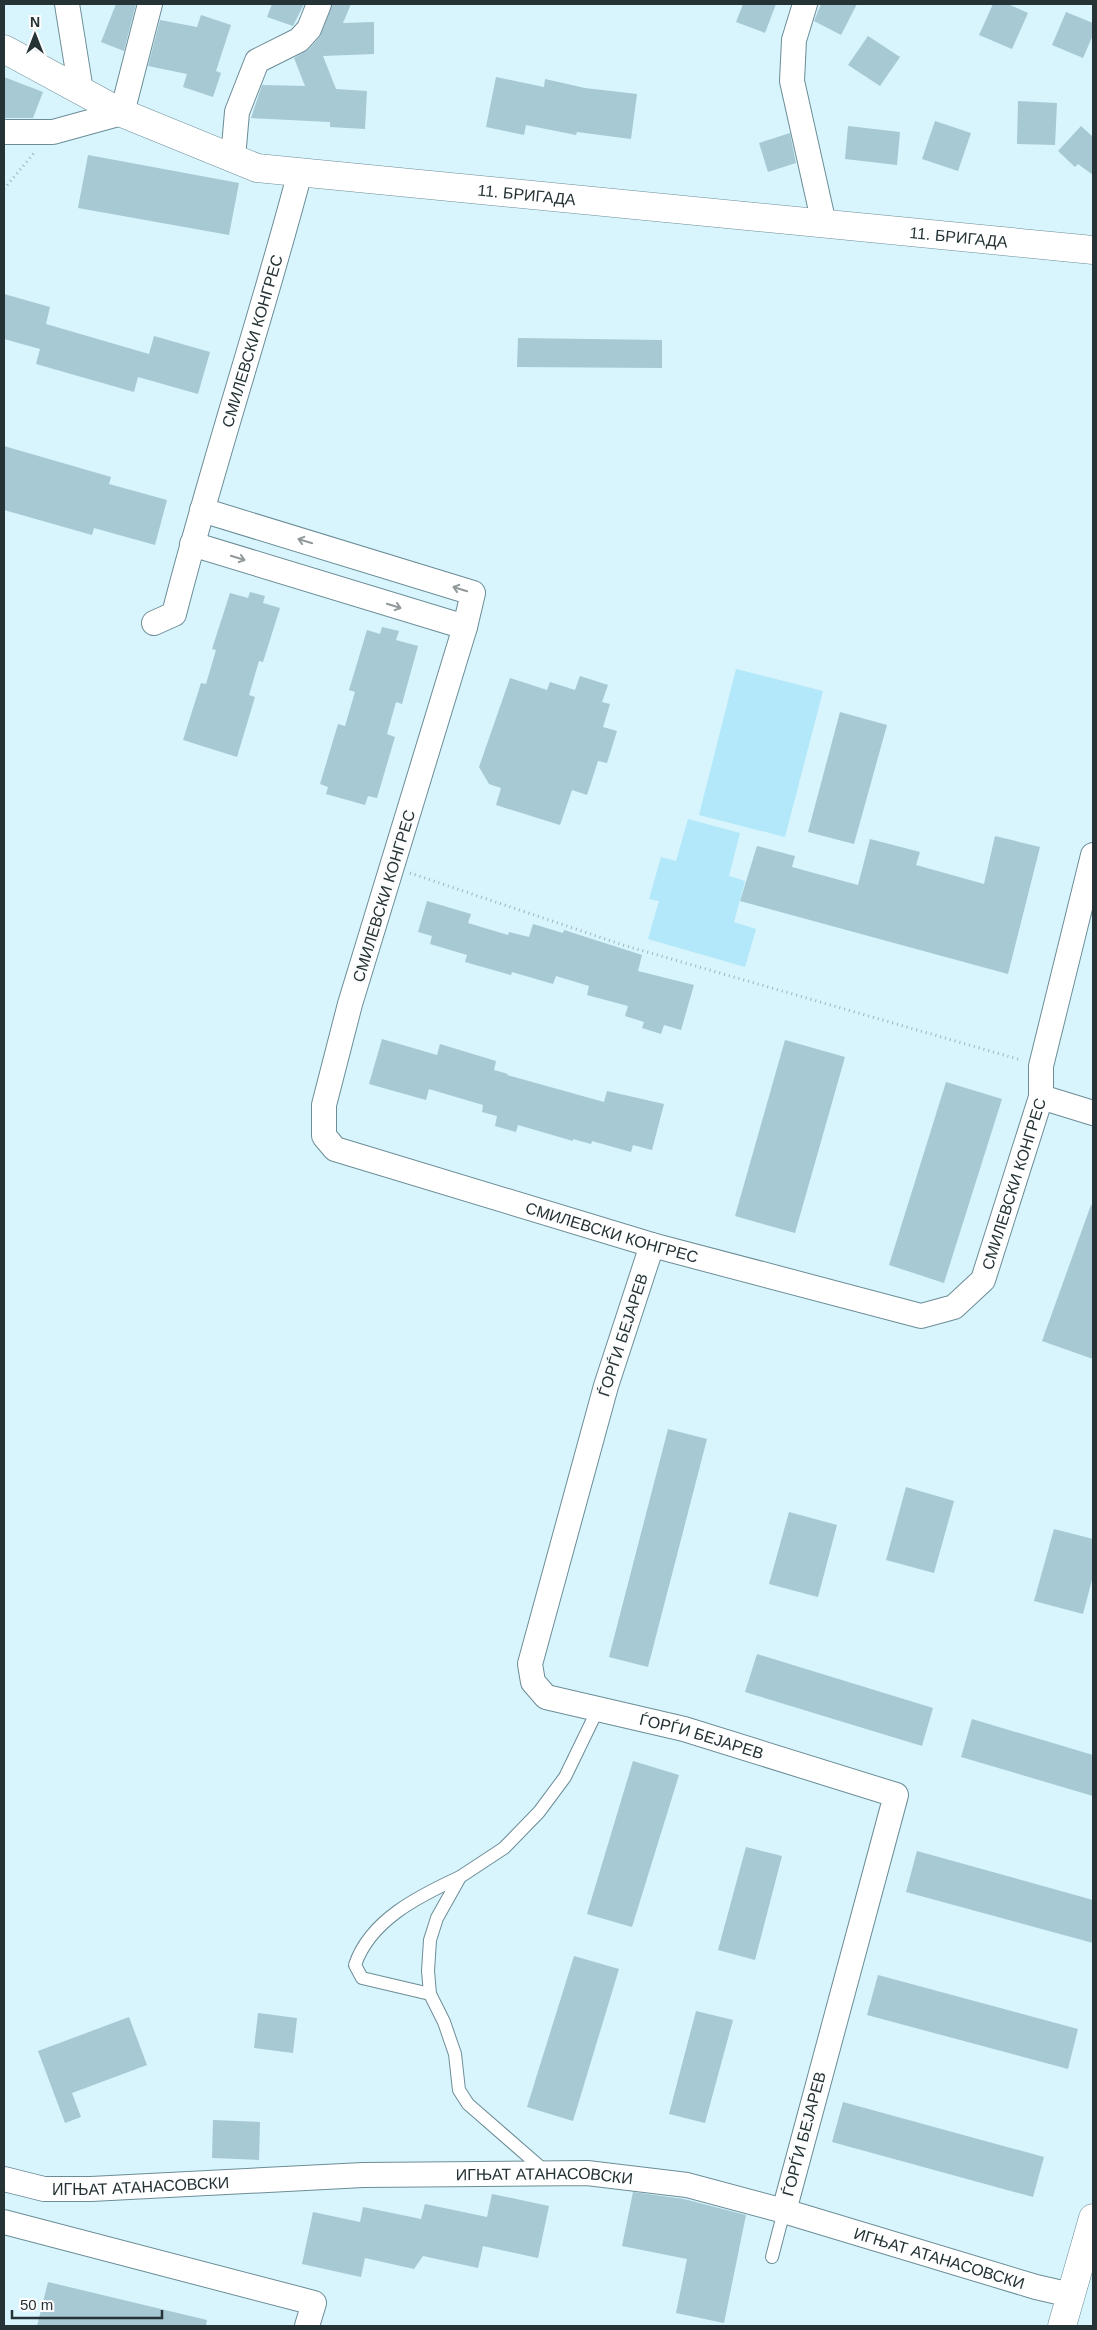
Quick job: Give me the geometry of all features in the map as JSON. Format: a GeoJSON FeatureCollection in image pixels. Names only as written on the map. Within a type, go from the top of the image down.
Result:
{"type":"FeatureCollection","features":[{"type":"Feature","properties":{"kind":"main road","name":"11. БРИГАДА"},"geometry":{"type":"LineString","coordinates":[[4,49],[122,113],[257,168],[1093,250]]}},
{"type":"Feature","properties":{"kind":"main road"},"geometry":{"type":"LineString","coordinates":[[1062,2326],[1093,2218]]}},
{"type":"Feature","properties":{"kind":"street"},"geometry":{"type":"LineString","coordinates":[[68,4],[81,91]]}},
{"type":"Feature","properties":{"kind":"street"},"geometry":{"type":"LineString","coordinates":[[4,132],[53,132],[122,113],[150,4]]}},
{"type":"Feature","properties":{"kind":"street"},"geometry":{"type":"LineString","coordinates":[[233,158],[237,112],[257,61],[299,40],[309,29],[319,4]]}},
{"type":"Feature","properties":{"kind":"street"},"geometry":{"type":"LineString","coordinates":[[805,4],[794,40],[792,81],[824,224]]}},
{"type":"Feature","properties":{"kind":"street","name":"СМИЛЕВСКИ КОНГРЕС"},"geometry":{"type":"LineString","coordinates":[[154,623],[174,614],[192,544],[257,322],[274,272],[300,172]]}},
{"type":"Feature","properties":{"kind":"street","name":"СМИЛЕВСКИ КОНГРЕС"},"geometry":{"type":"LineString","coordinates":[[202,510],[473,593],[465,627],[350,1004],[324,1105],[324,1136],[335,1148],[652,1245],[921,1316],[954,1307],[984,1280],[1041,1098],[1041,1066],[1093,855]]}},
{"type":"Feature","properties":{"kind":"street"},"geometry":{"type":"LineString","coordinates":[[192,544],[465,627]]}},
{"type":"Feature","properties":{"kind":"street"},"geometry":{"type":"LineString","coordinates":[[1041,1098],[1093,1113]]}},
{"type":"Feature","properties":{"kind":"street","name":"ЃОРЃИ БЕЈАРЕВ"},"geometry":{"type":"LineString","coordinates":[[652,1245],[606,1386],[530,1664],[533,1682],[546,1697],[684,1729],[896,1795],[784,2211]]}},
{"type":"Feature","properties":{"kind":"street","name":"ИГЊАТ АТАНАСОВСКИ"},"geometry":{"type":"LineString","coordinates":[[4,2179],[44,2189],[91,2189],[363,2175],[587,2173],[687,2185],[784,2211],[1036,2287],[1071,2294]]}},
{"type":"Feature","properties":{"kind":"street"},"geometry":{"type":"LineString","coordinates":[[4,2222],[314,2303],[308,2326]]}},
{"type":"Feature","properties":{"kind":"lane"},"geometry":{"type":"LineString","coordinates":[[430,1994],[362,1978],[355,1965],[359,1952],[376,1930],[393,1914],[422,1894],[460,1877],[504,1848],[539,1812],[565,1777],[598,1709]]}},
{"type":"Feature","properties":{"kind":"lane"},"geometry":{"type":"LineString","coordinates":[[460,1877],[436,1918],[430,1940],[428,1971],[430,1994],[444,2022],[456,2054],[459,2090],[468,2104],[548,2174]]}},
{"type":"Feature","properties":{"kind":"lane"},"geometry":{"type":"LineString","coordinates":[[772,2258],[784,2211]]}},
{"type":"Feature","properties":{"kind":"path"},"geometry":{"type":"LineString","coordinates":[[4,189],[53,132]]}},
{"type":"Feature","properties":{"kind":"path"},"geometry":{"type":"LineString","coordinates":[[392,867],[624,945],[1041,1066]]}},
{"type":"Feature","properties":{"kind":"shaded area"},"geometry":{"type":"Polygon","coordinates":[[[736,669],[823,691],[785,837],[699,815],[736,669]]]}},
{"type":"Feature","properties":{"kind":"shaded area"},"geometry":{"type":"Polygon","coordinates":[[[688,819],[740,833],[729,876],[745,881],[734,922],[756,929],[745,967],[648,939],[659,901],[649,899],[661,857],[676,861],[688,819]]]}},
{"type":"Feature","properties":{"kind":"building"},"geometry":{"type":"Polygon","coordinates":[[[116,4],[136,4],[124,51],[101,42],[116,4]]]}},
{"type":"Feature","properties":{"kind":"building"},"geometry":{"type":"Polygon","coordinates":[[[272,4],[304,4],[293,26],[267,17],[272,4]]]}},
{"type":"Feature","properties":{"kind":"building"},"geometry":{"type":"Polygon","coordinates":[[[332,4],[351,4],[343,23],[374,22],[374,54],[323,56],[336,89],[367,91],[365,129],[330,127],[330,122],[251,118],[262,85],[305,86],[294,58],[309,49],[319,38],[332,4]]]}},
{"type":"Feature","properties":{"kind":"building"},"geometry":{"type":"Polygon","coordinates":[[[743,4],[776,4],[765,33],[736,22],[743,4]]]}},
{"type":"Feature","properties":{"kind":"building"},"geometry":{"type":"Polygon","coordinates":[[[821,4],[857,4],[841,35],[814,21],[821,4]]]}},
{"type":"Feature","properties":{"kind":"building"},"geometry":{"type":"Polygon","coordinates":[[[993,4],[1008,4],[1028,13],[1012,49],[979,35],[993,4]]]}},
{"type":"Feature","properties":{"kind":"building"},"geometry":{"type":"Polygon","coordinates":[[[1066,12],[1093,23],[1093,35],[1083,58],[1052,45],[1066,12]]]}},
{"type":"Feature","properties":{"kind":"building"},"geometry":{"type":"Polygon","coordinates":[[[201,15],[231,25],[216,71],[221,73],[213,97],[183,87],[187,74],[148,66],[160,20],[197,27],[201,15]]]}},
{"type":"Feature","properties":{"kind":"building"},"geometry":{"type":"Polygon","coordinates":[[[868,36],[900,57],[880,86],[848,65],[868,36]]]}},
{"type":"Feature","properties":{"kind":"building"},"geometry":{"type":"Polygon","coordinates":[[[4,77],[43,92],[33,118],[4,118],[4,77]]]}},
{"type":"Feature","properties":{"kind":"building"},"geometry":{"type":"Polygon","coordinates":[[[496,77],[544,87],[545,79],[585,88],[637,94],[631,139],[577,132],[576,135],[526,125],[524,135],[486,127],[496,77]]]}},
{"type":"Feature","properties":{"kind":"building"},"geometry":{"type":"Polygon","coordinates":[[[1018,101],[1057,103],[1055,145],[1017,144],[1018,101]]]}},
{"type":"Feature","properties":{"kind":"building"},"geometry":{"type":"Polygon","coordinates":[[[935,121],[971,133],[958,171],[922,159],[935,121]]]}},
{"type":"Feature","properties":{"kind":"building"},"geometry":{"type":"Polygon","coordinates":[[[848,126],[900,132],[897,165],[845,159],[848,126]]]}},
{"type":"Feature","properties":{"kind":"building"},"geometry":{"type":"Polygon","coordinates":[[[1081,126],[1093,137],[1093,175],[1078,164],[1075,167],[1058,151],[1081,126]]]}},
{"type":"Feature","properties":{"kind":"building"},"geometry":{"type":"Polygon","coordinates":[[[790,133],[796,163],[768,172],[759,143],[790,133]]]}},
{"type":"Feature","properties":{"kind":"building"},"geometry":{"type":"Polygon","coordinates":[[[88,155],[239,183],[229,235],[78,208],[88,155]]]}},
{"type":"Feature","properties":{"kind":"building"},"geometry":{"type":"Polygon","coordinates":[[[4,294],[50,307],[46,324],[149,354],[154,336],[210,352],[198,394],[138,377],[134,392],[36,364],[40,349],[4,339],[4,294]]]}},
{"type":"Feature","properties":{"kind":"building"},"geometry":{"type":"Polygon","coordinates":[[[518,338],[662,340],[662,368],[517,367],[518,338]]]}},
{"type":"Feature","properties":{"kind":"building"},"geometry":{"type":"Polygon","coordinates":[[[4,446],[111,477],[109,484],[167,500],[155,545],[94,528],[92,535],[4,510],[4,446]]]}},
{"type":"Feature","properties":{"kind":"building"},"geometry":{"type":"Polygon","coordinates":[[[250,592],[265,596],[263,603],[280,608],[263,662],[259,661],[249,695],[255,697],[237,757],[183,740],[201,683],[206,684],[216,650],[212,649],[230,593],[248,598],[250,592]]]}},
{"type":"Feature","properties":{"kind":"building"},"geometry":{"type":"Polygon","coordinates":[[[382,627],[399,631],[396,640],[418,646],[402,704],[396,702],[387,734],[395,737],[377,798],[368,796],[365,805],[326,794],[328,787],[320,784],[338,724],[345,726],[355,692],[349,690],[367,630],[380,634],[382,627]]]}},
{"type":"Feature","properties":{"kind":"building"},"geometry":{"type":"Polygon","coordinates":[[[580,676],[608,685],[602,702],[610,704],[603,727],[617,731],[607,763],[598,761],[587,795],[572,790],[560,825],[496,805],[501,788],[489,784],[479,767],[510,678],[547,690],[550,682],[575,690],[580,676]]]}},
{"type":"Feature","properties":{"kind":"building"},"geometry":{"type":"Polygon","coordinates":[[[840,712],[887,725],[854,844],[808,832],[840,712]]]}},
{"type":"Feature","properties":{"kind":"building"},"geometry":{"type":"Polygon","coordinates":[[[995,836],[1040,847],[1008,974],[740,901],[757,846],[795,856],[792,867],[858,885],[870,839],[920,852],[916,865],[984,884],[995,836]]]}},
{"type":"Feature","properties":{"kind":"building"},"geometry":{"type":"Polygon","coordinates":[[[427,901],[471,914],[468,923],[508,935],[509,932],[529,937],[533,924],[563,933],[564,930],[642,955],[638,971],[694,985],[681,1030],[664,1025],[661,1034],[642,1028],[644,1022],[625,1016],[628,1006],[587,995],[589,986],[556,976],[553,984],[512,972],[511,975],[465,962],[467,955],[430,944],[432,936],[418,932],[427,901]]]}},
{"type":"Feature","properties":{"kind":"building"},"geometry":{"type":"Polygon","coordinates":[[[382,1039],[437,1055],[440,1044],[496,1061],[494,1070],[507,1075],[604,1102],[607,1091],[664,1104],[652,1150],[633,1145],[631,1152],[592,1141],[591,1144],[573,1139],[573,1141],[518,1125],[516,1132],[495,1126],[497,1116],[482,1112],[483,1105],[429,1089],[426,1100],[369,1084],[382,1039]]]}},
{"type":"Feature","properties":{"kind":"building"},"geometry":{"type":"Polygon","coordinates":[[[785,1040],[845,1057],[795,1233],[735,1216],[785,1040]]]}},
{"type":"Feature","properties":{"kind":"building"},"geometry":{"type":"Polygon","coordinates":[[[946,1082],[1002,1099],[944,1283],[889,1265],[946,1082]]]}},
{"type":"Feature","properties":{"kind":"building"},"geometry":{"type":"Polygon","coordinates":[[[1091,1205],[1093,1206],[1093,1359],[1042,1341],[1091,1205]]]}},
{"type":"Feature","properties":{"kind":"building"},"geometry":{"type":"Polygon","coordinates":[[[668,1429],[707,1439],[648,1667],[609,1657],[668,1429]]]}},
{"type":"Feature","properties":{"kind":"building"},"geometry":{"type":"Polygon","coordinates":[[[906,1487],[954,1501],[934,1573],[886,1560],[906,1487]]]}},
{"type":"Feature","properties":{"kind":"building"},"geometry":{"type":"Polygon","coordinates":[[[789,1512],[837,1525],[818,1597],[769,1584],[789,1512]]]}},
{"type":"Feature","properties":{"kind":"building"},"geometry":{"type":"Polygon","coordinates":[[[1054,1529],[1093,1539],[1093,1576],[1083,1614],[1034,1601],[1054,1529]]]}},
{"type":"Feature","properties":{"kind":"building"},"geometry":{"type":"Polygon","coordinates":[[[757,1654],[933,1708],[922,1746],[745,1692],[757,1654]]]}},
{"type":"Feature","properties":{"kind":"building"},"geometry":{"type":"Polygon","coordinates":[[[972,1719],[1093,1755],[1093,1796],[961,1757],[972,1719]]]}},
{"type":"Feature","properties":{"kind":"building"},"geometry":{"type":"Polygon","coordinates":[[[633,1761],[679,1775],[632,1927],[587,1914],[633,1761]]]}},
{"type":"Feature","properties":{"kind":"building"},"geometry":{"type":"Polygon","coordinates":[[[746,1847],[782,1856],[755,1960],[718,1950],[746,1847]]]}},
{"type":"Feature","properties":{"kind":"building"},"geometry":{"type":"Polygon","coordinates":[[[917,1851],[1093,1900],[1093,1943],[906,1892],[917,1851]]]}},
{"type":"Feature","properties":{"kind":"building"},"geometry":{"type":"Polygon","coordinates":[[[574,1956],[619,1969],[573,2121],[527,2107],[574,1956]]]}},
{"type":"Feature","properties":{"kind":"building"},"geometry":{"type":"Polygon","coordinates":[[[878,1975],[1078,2029],[1068,2069],[867,2015],[878,1975]]]}},
{"type":"Feature","properties":{"kind":"building"},"geometry":{"type":"Polygon","coordinates":[[[696,2011],[733,2020],[705,2123],[669,2114],[696,2011]]]}},
{"type":"Feature","properties":{"kind":"building"},"geometry":{"type":"Polygon","coordinates":[[[258,2013],[297,2018],[293,2053],[254,2048],[258,2013]]]}},
{"type":"Feature","properties":{"kind":"building"},"geometry":{"type":"Polygon","coordinates":[[[129,2017],[147,2065],[72,2093],[81,2117],[65,2123],[38,2051],[129,2017]]]}},
{"type":"Feature","properties":{"kind":"building"},"geometry":{"type":"Polygon","coordinates":[[[843,2102],[1044,2157],[1033,2197],[832,2142],[843,2102]]]}},
{"type":"Feature","properties":{"kind":"building"},"geometry":{"type":"Polygon","coordinates":[[[213,2120],[260,2122],[259,2160],[212,2158],[213,2120]]]}},
{"type":"Feature","properties":{"kind":"building"},"geometry":{"type":"Polygon","coordinates":[[[633,2192],[684,2199],[746,2215],[724,2323],[676,2313],[687,2259],[622,2246],[633,2192]]]}},
{"type":"Feature","properties":{"kind":"building"},"geometry":{"type":"Polygon","coordinates":[[[492,2194],[549,2206],[538,2258],[483,2246],[478,2268],[423,2256],[414,2269],[365,2258],[361,2277],[302,2264],[313,2212],[360,2222],[363,2207],[421,2219],[425,2204],[487,2217],[492,2194]]]}},
{"type":"Feature","properties":{"kind":"building"},"geometry":{"type":"Polygon","coordinates":[[[48,2282],[207,2320],[206,2326],[37,2326],[48,2282]]]}}]}
